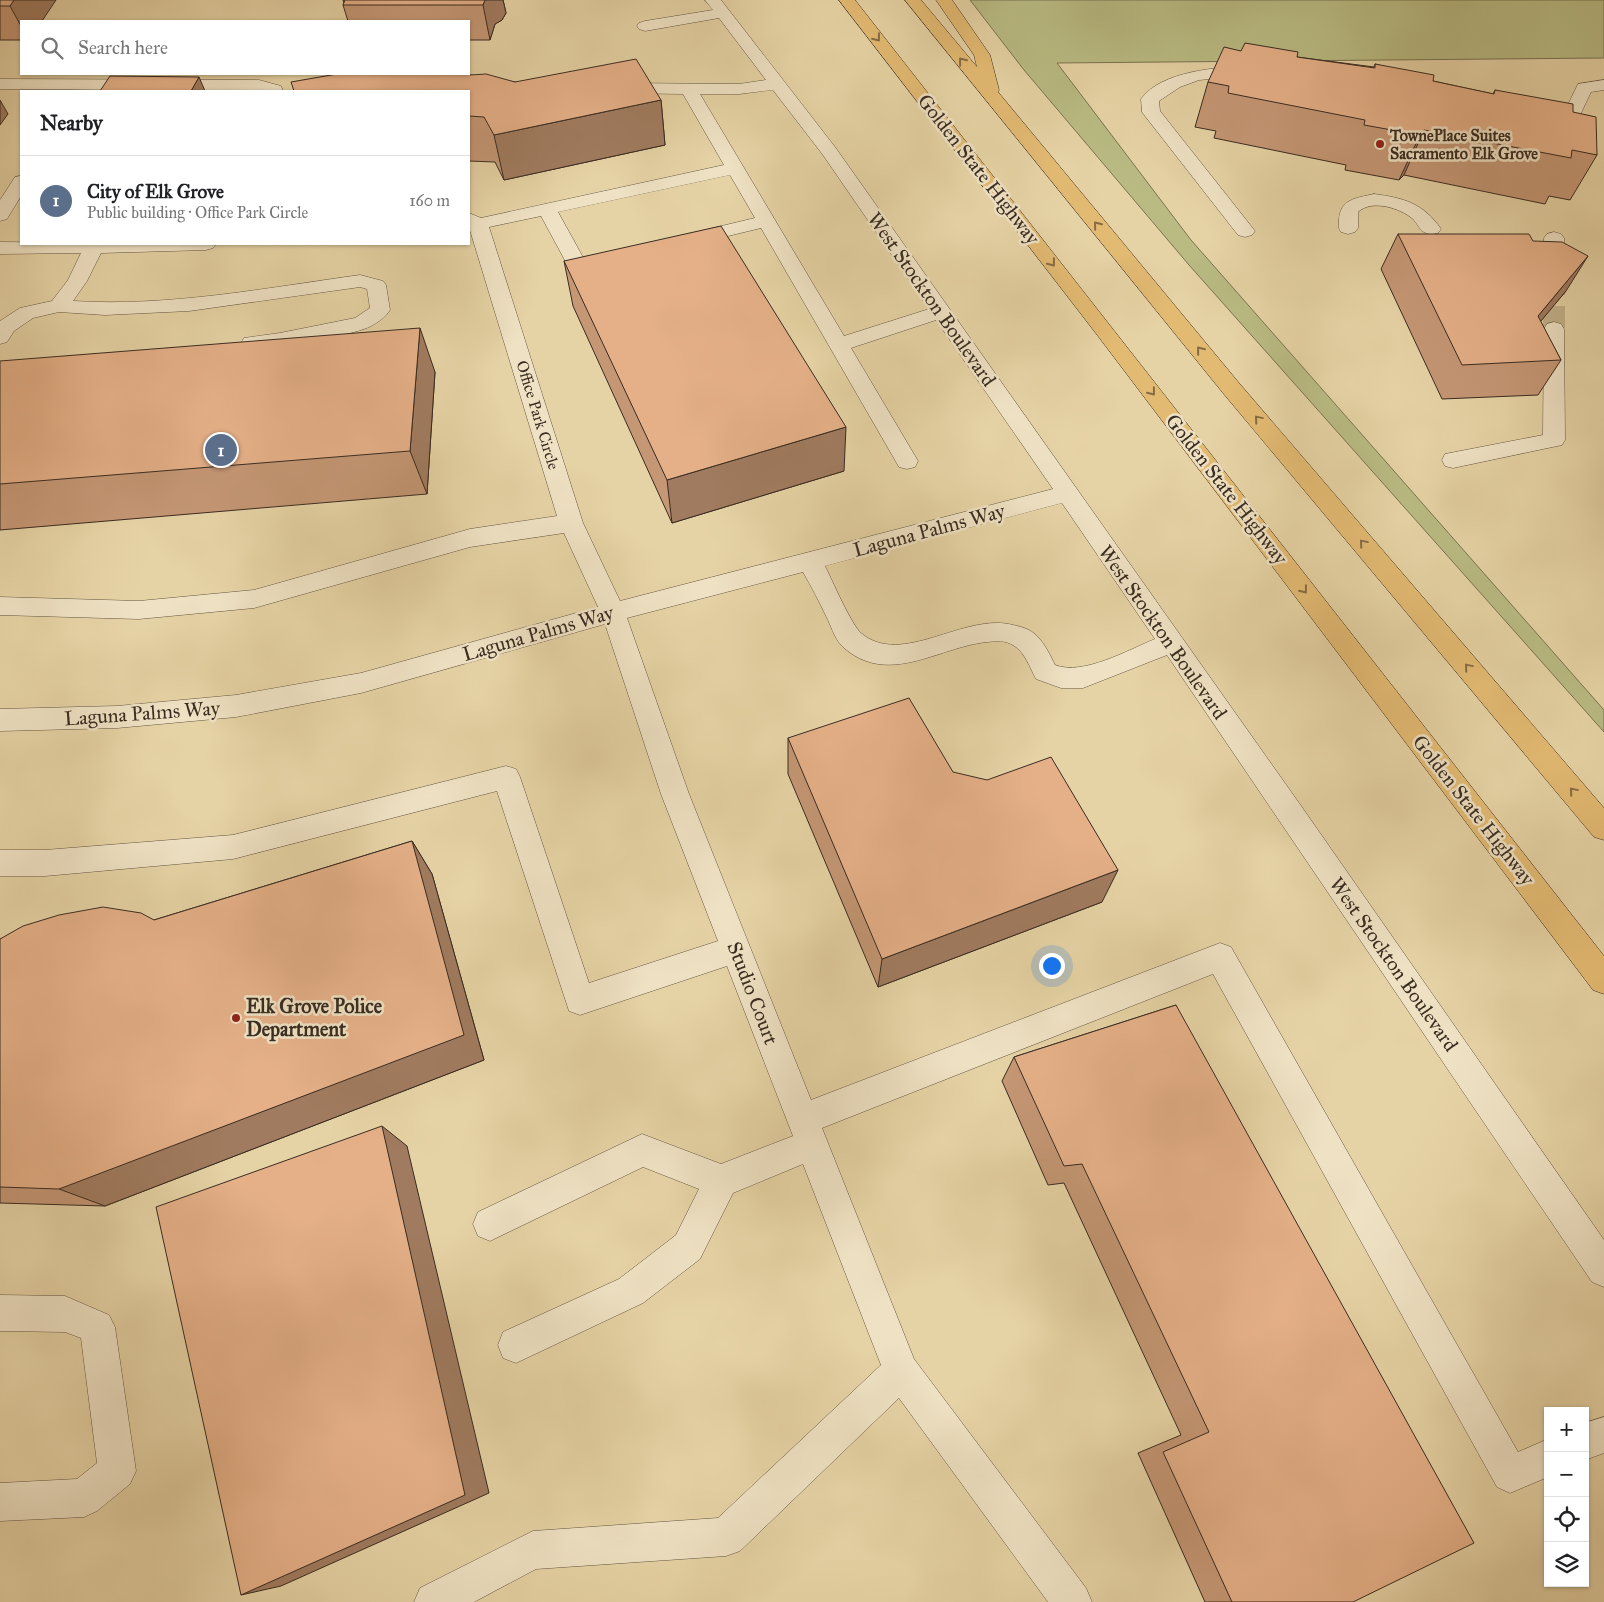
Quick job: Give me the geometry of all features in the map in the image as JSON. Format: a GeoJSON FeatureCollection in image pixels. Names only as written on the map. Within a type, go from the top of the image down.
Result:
{"type":"FeatureCollection","features":[{"type":"Feature","properties":{"kind":"highway"},"geometry":{"type":"LineString","coordinates":[[913,0],[1238,395],[1604,828]]}},
{"type":"Feature","properties":{"kind":"highway"},"geometry":{"type":"LineString","coordinates":[[944,0],[982,55],[993,99]]}},
{"type":"Feature","properties":{"kind":"highway","name":"Golden State Highway"},"geometry":{"type":"LineString","coordinates":[[851,6],[1105,330],[1604,980]]}},
{"type":"Feature","properties":{"kind":"street"},"geometry":{"type":"LineString","coordinates":[[646,26],[718,7]]}},
{"type":"Feature","properties":{"kind":"street","name":"West Stockton Boulevard"},"geometry":{"type":"LineString","coordinates":[[718,7],[829,151],[1604,1270]]}},
{"type":"Feature","properties":{"kind":"street"},"geometry":{"type":"LineString","coordinates":[[1245,231],[1151,112],[1150,99],[1163,89],[1194,75],[1217,72],[1264,72]]}},
{"type":"Feature","properties":{"kind":"street"},"geometry":{"type":"LineString","coordinates":[[0,84],[79,88],[259,85],[275,90]]}},
{"type":"Feature","properties":{"kind":"street"},"geometry":{"type":"LineString","coordinates":[[599,88],[738,89],[778,84]]}},
{"type":"Feature","properties":{"kind":"street"},"geometry":{"type":"LineString","coordinates":[[1530,118],[1567,126],[1584,88],[1604,85]]}},
{"type":"Feature","properties":{"kind":"street"},"geometry":{"type":"LineString","coordinates":[[689,89],[907,461]]}},
{"type":"Feature","properties":{"kind":"street"},"geometry":{"type":"LineString","coordinates":[[473,222],[547,209],[735,168]]}},
{"type":"Feature","properties":{"kind":"street"},"geometry":{"type":"LineString","coordinates":[[0,215],[20,183]]}},
{"type":"Feature","properties":{"kind":"street"},"geometry":{"type":"LineString","coordinates":[[1348,228],[1349,210],[1357,203],[1374,200],[1398,203],[1411,209],[1431,229]]}},
{"type":"Feature","properties":{"kind":"street"},"geometry":{"type":"LineString","coordinates":[[547,209],[578,266],[625,254]]}},
{"type":"Feature","properties":{"kind":"street"},"geometry":{"type":"LineString","coordinates":[[672,243],[766,220]]}},
{"type":"Feature","properties":{"kind":"street","name":"Office Park Circle"},"geometry":{"type":"LineString","coordinates":[[473,222],[572,522],[613,612]]}},
{"type":"Feature","properties":{"kind":"street"},"geometry":{"type":"LineString","coordinates":[[1554,238],[1554,271]]}},
{"type":"Feature","properties":{"kind":"street"},"geometry":{"type":"LineString","coordinates":[[0,248],[188,245]]}},
{"type":"Feature","properties":{"kind":"street"},"geometry":{"type":"LineString","coordinates":[[58,306],[77,280],[94,247]]}},
{"type":"Feature","properties":{"kind":"street"},"geometry":{"type":"LineString","coordinates":[[0,337],[7,326],[27,313],[58,306],[104,309],[189,305],[360,280],[376,285],[380,310],[362,323],[280,340],[231,345]]}},
{"type":"Feature","properties":{"kind":"street"},"geometry":{"type":"LineString","coordinates":[[839,345],[940,312]]}},
{"type":"Feature","properties":{"kind":"street"},"geometry":{"type":"LineString","coordinates":[[1453,460],[1554,440],[1554,329]]}},
{"type":"Feature","properties":{"kind":"street","name":"Laguna Palms Way"},"geometry":{"type":"LineString","coordinates":[[0,720],[117,717],[236,706],[361,683],[613,612],[1067,494]]}},
{"type":"Feature","properties":{"kind":"street"},"geometry":{"type":"LineString","coordinates":[[0,606],[140,610],[254,599],[470,538],[572,522]]}},
{"type":"Feature","properties":{"kind":"street"},"geometry":{"type":"LineString","coordinates":[[810,561],[850,638],[866,651],[889,655],[917,652],[982,633],[1001,632],[1019,636],[1033,648],[1045,672],[1061,678],[1083,678],[1171,643]]}},
{"type":"Feature","properties":{"kind":"street","name":"Studio Court"},"geometry":{"type":"LineString","coordinates":[[613,612],[675,794],[900,1371],[1072,1602]]}},
{"type":"Feature","properties":{"kind":"street"},"geometry":{"type":"LineString","coordinates":[[0,863],[45,863],[233,847],[506,777],[580,1002],[736,949]]}},
{"type":"Feature","properties":{"kind":"street"},"geometry":{"type":"LineString","coordinates":[[516,1345],[631,1291],[688,1247],[721,1181],[807,1132],[1220,957],[1510,1474],[1544,1460]]}},
{"type":"Feature","properties":{"kind":"street"},"geometry":{"type":"LineString","coordinates":[[490,1224],[642,1150],[721,1181]]}},
{"type":"Feature","properties":{"kind":"street"},"geometry":{"type":"LineString","coordinates":[[0,1313],[65,1314],[97,1327],[117,1471],[84,1498],[0,1502]]}},
{"type":"Feature","properties":{"kind":"street"},"geometry":{"type":"LineString","coordinates":[[434,1602],[533,1550],[726,1537],[900,1371]]}},
{"type":"Feature","properties":{"kind":"street"},"geometry":{"type":"LineString","coordinates":[[1589,1441],[1604,1435]]}},
{"type":"Feature","properties":{"kind":"green space"},"geometry":{"type":"Polygon","coordinates":[[[970,0],[1604,0],[1604,58],[1057,63],[1191,240],[1604,710],[1604,732],[1189,265],[1024,70],[970,0]]]}},
{"type":"Feature","properties":{"kind":"building"},"geometry":{"type":"Polygon","coordinates":[[[0,0],[14,0],[10,6],[0,6],[0,0]]]}},
{"type":"Feature","properties":{"kind":"building"},"geometry":{"type":"Polygon","coordinates":[[[345,0],[485,0],[483,5],[343,5],[345,0]]]}},
{"type":"Feature","properties":{"kind":"building"},"geometry":{"type":"Polygon","coordinates":[[[1245,43],[1298,52],[1297,57],[1375,68],[1375,64],[1434,75],[1433,81],[1494,94],[1495,90],[1573,104],[1573,112],[1596,117],[1597,155],[1572,150],[1571,158],[1424,130],[1420,135],[1364,125],[1365,120],[1228,93],[1229,86],[1208,82],[1224,47],[1241,51],[1245,43]]]}},
{"type":"Feature","properties":{"kind":"building"},"geometry":{"type":"Polygon","coordinates":[[[636,59],[661,100],[494,135],[484,117],[470,116],[470,90],[294,90],[291,82],[331,75],[486,74],[515,82],[636,59]]]}},
{"type":"Feature","properties":{"kind":"building"},"geometry":{"type":"Polygon","coordinates":[[[110,76],[199,77],[192,90],[101,90],[110,76]]]}},
{"type":"Feature","properties":{"kind":"building"},"geometry":{"type":"Polygon","coordinates":[[[721,226],[846,427],[667,480],[564,261],[721,226]]]}},
{"type":"Feature","properties":{"kind":"building"},"geometry":{"type":"Polygon","coordinates":[[[1398,234],[1529,234],[1533,241],[1562,242],[1588,256],[1538,316],[1561,360],[1462,365],[1398,234]]]}},
{"type":"Feature","properties":{"kind":"building"},"geometry":{"type":"Polygon","coordinates":[[[420,328],[410,451],[0,484],[0,361],[420,328]]]}},
{"type":"Feature","properties":{"kind":"building"},"geometry":{"type":"Polygon","coordinates":[[[909,698],[953,772],[987,780],[1051,757],[1118,870],[882,959],[788,738],[909,698]]]}},
{"type":"Feature","properties":{"kind":"building","name":"Elk Grove Police Department"},"geometry":{"type":"Polygon","coordinates":[[[412,841],[464,1035],[59,1189],[0,1187],[0,939],[23,926],[59,915],[103,907],[141,913],[154,920],[412,841]]]}},
{"type":"Feature","properties":{"kind":"building"},"geometry":{"type":"Polygon","coordinates":[[[1176,1005],[1474,1543],[1353,1602],[1232,1602],[1163,1452],[1209,1432],[1082,1164],[1064,1166],[1014,1057],[1176,1005]]]}},
{"type":"Feature","properties":{"kind":"building"},"geometry":{"type":"Polygon","coordinates":[[[382,1126],[465,1495],[241,1595],[156,1207],[382,1126]]]}},
{"type":"Feature","properties":{"kind":"tunnel"},"geometry":{"type":"LineString","coordinates":[[1554,271],[1554,329]]}},
{"type":"Feature","properties":{"kind":"place","name":"TownePlace Suites Sacramento Elk Grove"},"geometry":{"type":"Point","coordinates":[1380,144]}},
{"type":"Feature","properties":{"kind":"place","name":"City of Elk Grove"},"geometry":{"type":"Point","coordinates":[221,450]}},
{"type":"Feature","properties":{"kind":"place","name":"Elk Grove Police Department"},"geometry":{"type":"Point","coordinates":[236,1018]}}]}
